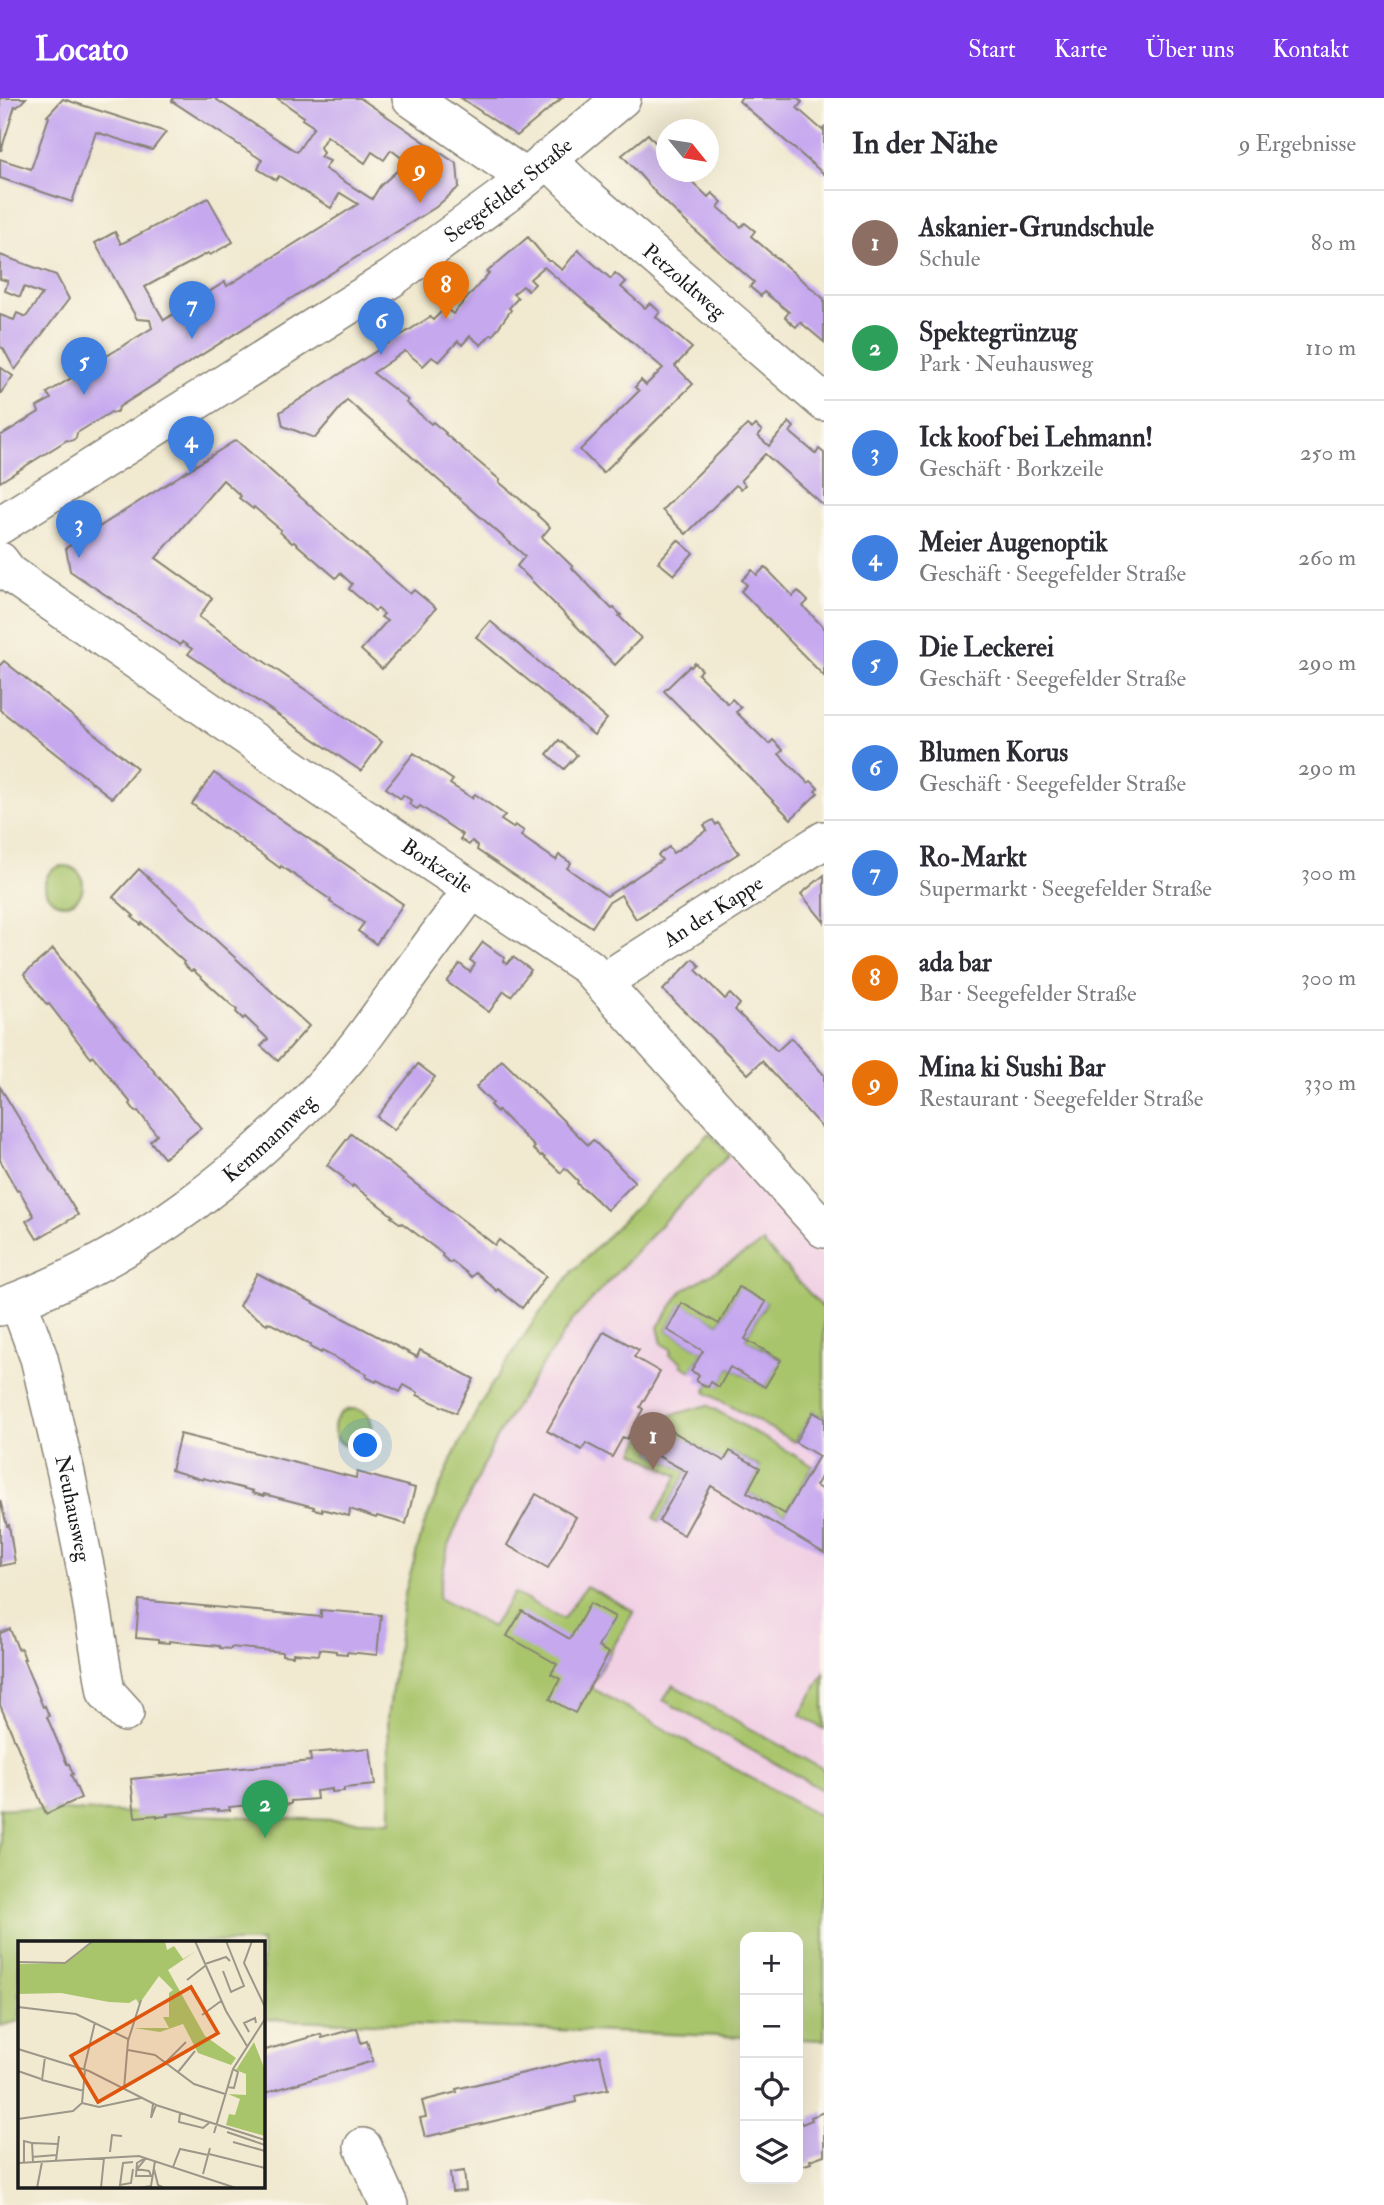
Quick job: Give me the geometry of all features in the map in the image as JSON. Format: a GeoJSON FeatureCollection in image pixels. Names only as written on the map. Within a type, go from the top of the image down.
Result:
{"type":"FeatureCollection","features":[{"type":"Feature","properties":{"kind":"street","name":"Petzoldtweg"},"geometry":{"type":"LineString","coordinates":[[411,98],[581,192],[824,402]]}},
{"type":"Feature","properties":{"kind":"street","name":"Seegefelder Straße"},"geometry":{"type":"LineString","coordinates":[[0,525],[392,278],[484,211],[622,98]]}},
{"type":"Feature","properties":{"kind":"street","name":"Borkzeile"},"geometry":{"type":"LineString","coordinates":[[0,561],[9,573],[588,967],[824,1229]]}},
{"type":"Feature","properties":{"kind":"street","name":"An der Kappe"},"geometry":{"type":"LineString","coordinates":[[603,982],[824,840]]}},
{"type":"Feature","properties":{"kind":"street","name":"Kemmannweg"},"geometry":{"type":"LineString","coordinates":[[9,1304],[59,1285],[102,1262],[185,1208],[240,1167],[311,1100],[351,1054],[472,890]]}},
{"type":"Feature","properties":{"kind":"street","name":"Neuhausweg"},"geometry":{"type":"LineString","coordinates":[[9,1304],[38,1358],[66,1473],[88,1581],[106,1692],[125,1713]]}},
{"type":"Feature","properties":{"kind":"street"},"geometry":{"type":"LineString","coordinates":[[363,2147],[389,2205]]}},
{"type":"Feature","properties":{"kind":"shaded area"},"geometry":{"type":"Polygon","coordinates":[[[729,1155],[824,1260],[824,1819],[590,1686],[633,1611],[586,1586],[564,1619],[492,1627],[438,1599],[448,1546],[496,1438],[529,1385],[573,1320],[729,1155]]]}},
{"type":"Feature","properties":{"kind":"green space"},"geometry":{"type":"Polygon","coordinates":[[[64,866],[77,872],[83,885],[77,898],[64,904],[51,898],[45,885],[51,872],[64,866]]]}},
{"type":"Feature","properties":{"kind":"green space"},"geometry":{"type":"Polygon","coordinates":[[[709,1133],[729,1155],[573,1320],[496,1438],[448,1546],[438,1598],[492,1627],[514,1593],[563,1619],[586,1586],[634,1611],[590,1687],[824,1819],[824,2040],[803,2039],[803,1932],[740,1932],[740,2037],[264,2019],[264,1941],[18,1941],[18,2021],[0,2026],[0,1808],[391,1822],[388,1717],[405,1593],[424,1525],[452,1458],[486,1394],[536,1318],[574,1270],[709,1133]]]}},
{"type":"Feature","properties":{"kind":"green space"},"geometry":{"type":"Polygon","coordinates":[[[763,1243],[824,1309],[824,1418],[813,1412],[795,1442],[705,1392],[711,1382],[719,1386],[730,1367],[765,1387],[781,1359],[745,1339],[766,1303],[739,1288],[719,1324],[682,1304],[667,1330],[703,1351],[691,1371],[670,1355],[671,1349],[662,1344],[658,1327],[682,1291],[763,1243]]]}},
{"type":"Feature","properties":{"kind":"green space"},"geometry":{"type":"Polygon","coordinates":[[[707,1405],[813,1466],[785,1514],[747,1492],[760,1467],[730,1451],[724,1461],[665,1428],[651,1452],[687,1472],[659,1521],[654,1518],[678,1476],[634,1452],[651,1421],[707,1405]]]}},
{"type":"Feature","properties":{"kind":"green space"},"geometry":{"type":"Polygon","coordinates":[[[353,1409],[366,1415],[372,1428],[366,1441],[353,1447],[340,1441],[334,1428],[340,1415],[353,1409]]]}},
{"type":"Feature","properties":{"kind":"green space"},"geometry":{"type":"Polygon","coordinates":[[[824,1673],[824,1729],[800,1715],[824,1673]]]}},
{"type":"Feature","properties":{"kind":"green space"},"geometry":{"type":"Polygon","coordinates":[[[673,1685],[824,1770],[824,1791],[663,1700],[673,1685]]]}},
{"type":"Feature","properties":{"kind":"building"},"geometry":{"type":"Polygon","coordinates":[[[0,98],[26,98],[15,106],[1,151],[0,98]]]}},
{"type":"Feature","properties":{"kind":"building"},"geometry":{"type":"Polygon","coordinates":[[[173,98],[214,98],[297,152],[314,127],[277,98],[360,98],[457,164],[459,187],[436,207],[119,407],[118,411],[111,412],[77,433],[76,438],[67,440],[0,482],[0,436],[39,412],[37,407],[51,399],[47,393],[152,328],[150,320],[137,319],[95,243],[115,232],[121,244],[208,198],[233,242],[145,287],[164,320],[225,282],[227,286],[358,204],[340,193],[331,208],[279,176],[276,180],[258,169],[262,160],[172,101],[173,98]],[[327,136],[320,147],[323,153],[320,157],[330,161],[325,169],[372,199],[380,186],[407,162],[391,150],[384,160],[372,152],[365,163],[327,136]]]}},
{"type":"Feature","properties":{"kind":"building"},"geometry":{"type":"Polygon","coordinates":[[[461,98],[562,98],[517,136],[461,98]]]}},
{"type":"Feature","properties":{"kind":"building"},"geometry":{"type":"Polygon","coordinates":[[[741,98],[798,98],[802,102],[797,108],[822,130],[824,128],[824,174],[739,101],[741,98]]]}},
{"type":"Feature","properties":{"kind":"building"},"geometry":{"type":"Polygon","coordinates":[[[63,99],[166,132],[152,150],[96,132],[72,202],[0,178],[0,159],[31,169],[49,117],[47,116],[63,99]]]}},
{"type":"Feature","properties":{"kind":"building"},"geometry":{"type":"Polygon","coordinates":[[[648,134],[656,143],[656,182],[692,182],[708,197],[712,193],[722,202],[718,207],[741,227],[745,223],[755,231],[751,236],[824,299],[824,342],[800,322],[796,327],[785,317],[789,312],[764,292],[761,296],[750,287],[754,282],[690,226],[622,155],[648,134]]]}},
{"type":"Feature","properties":{"kind":"building"},"geometry":{"type":"Polygon","coordinates":[[[528,237],[548,261],[562,270],[578,250],[611,279],[615,273],[626,282],[621,287],[645,308],[650,303],[660,312],[656,317],[692,348],[675,366],[693,384],[603,473],[580,450],[639,391],[635,387],[641,380],[646,385],[663,368],[544,267],[530,279],[535,284],[528,291],[523,286],[513,294],[518,298],[509,308],[511,310],[493,335],[481,345],[470,336],[462,345],[458,341],[439,362],[432,357],[423,366],[405,351],[373,373],[408,400],[406,402],[431,424],[433,422],[446,433],[550,527],[542,537],[641,638],[615,665],[517,566],[525,556],[347,400],[315,438],[283,426],[280,412],[430,317],[433,320],[445,308],[453,314],[489,273],[487,272],[528,237]]]}},
{"type":"Feature","properties":{"kind":"building"},"geometry":{"type":"Polygon","coordinates":[[[0,255],[56,275],[69,299],[15,370],[0,347],[0,315],[14,320],[17,313],[26,317],[42,294],[24,287],[20,297],[5,291],[8,281],[0,279],[0,255]]]}},
{"type":"Feature","properties":{"kind":"building"},"geometry":{"type":"Polygon","coordinates":[[[0,367],[13,376],[0,394],[0,367]]]}},
{"type":"Feature","properties":{"kind":"building"},"geometry":{"type":"Polygon","coordinates":[[[789,422],[794,427],[790,432],[816,454],[819,449],[824,453],[824,506],[765,454],[741,480],[745,485],[741,489],[736,485],[686,534],[662,510],[747,425],[752,429],[756,425],[762,431],[758,436],[769,446],[789,422]]]}},
{"type":"Feature","properties":{"kind":"building"},"geometry":{"type":"Polygon","coordinates":[[[236,440],[410,594],[414,590],[436,608],[382,669],[361,650],[387,621],[381,617],[384,614],[378,609],[375,611],[349,589],[352,584],[340,573],[336,578],[292,543],[254,507],[253,509],[239,498],[241,496],[223,480],[156,558],[212,598],[199,617],[382,742],[361,771],[188,654],[192,649],[182,642],[180,645],[70,571],[66,548],[236,440]]]}},
{"type":"Feature","properties":{"kind":"building"},"geometry":{"type":"Polygon","coordinates":[[[678,540],[693,553],[674,575],[658,562],[678,540]]]}},
{"type":"Feature","properties":{"kind":"building"},"geometry":{"type":"Polygon","coordinates":[[[765,567],[793,596],[798,591],[808,601],[803,606],[824,628],[824,676],[741,591],[747,585],[742,580],[752,570],[757,575],[765,567]]]}},
{"type":"Feature","properties":{"kind":"building"},"geometry":{"type":"Polygon","coordinates":[[[490,621],[607,719],[594,735],[476,637],[490,621]]]}},
{"type":"Feature","properties":{"kind":"building"},"geometry":{"type":"Polygon","coordinates":[[[4,661],[137,768],[112,798],[0,710],[0,665],[4,661]]]}},
{"type":"Feature","properties":{"kind":"building"},"geometry":{"type":"Polygon","coordinates":[[[695,663],[702,670],[698,674],[728,704],[732,699],[741,708],[736,712],[769,744],[773,740],[783,750],[779,754],[808,783],[811,781],[818,788],[815,791],[818,793],[791,819],[664,691],[695,663]]]}},
{"type":"Feature","properties":{"kind":"building"},"geometry":{"type":"Polygon","coordinates":[[[559,740],[577,755],[564,769],[547,754],[559,740]]]}},
{"type":"Feature","properties":{"kind":"building"},"geometry":{"type":"Polygon","coordinates":[[[414,753],[453,780],[450,784],[472,798],[475,794],[505,815],[501,820],[524,831],[521,836],[556,860],[559,855],[571,863],[567,868],[607,896],[662,860],[658,855],[669,847],[673,853],[707,830],[704,825],[713,820],[739,853],[636,919],[621,895],[608,903],[592,927],[477,850],[478,846],[472,841],[469,845],[460,839],[463,835],[420,806],[417,809],[409,804],[411,800],[403,795],[401,799],[386,788],[414,753]]]}},
{"type":"Feature","properties":{"kind":"building"},"geometry":{"type":"Polygon","coordinates":[[[214,773],[403,904],[376,944],[358,931],[364,923],[281,866],[280,868],[192,804],[214,773]]]}},
{"type":"Feature","properties":{"kind":"building"},"geometry":{"type":"Polygon","coordinates":[[[139,869],[309,1026],[278,1061],[261,1046],[268,1039],[245,1017],[243,1019],[237,1010],[183,964],[184,962],[113,897],[139,869]]]}},
{"type":"Feature","properties":{"kind":"building"},"geometry":{"type":"Polygon","coordinates":[[[824,875],[824,922],[801,894],[824,875]]]}},
{"type":"Feature","properties":{"kind":"building"},"geometry":{"type":"Polygon","coordinates":[[[483,942],[505,958],[503,961],[507,964],[513,957],[531,970],[511,996],[504,991],[489,1012],[447,982],[460,964],[470,972],[475,964],[470,960],[483,942]]]}},
{"type":"Feature","properties":{"kind":"building"},"geometry":{"type":"Polygon","coordinates":[[[53,949],[201,1128],[164,1158],[150,1141],[157,1135],[24,974],[53,949]]]}},
{"type":"Feature","properties":{"kind":"building"},"geometry":{"type":"Polygon","coordinates":[[[693,959],[700,966],[696,970],[725,999],[730,994],[740,1004],[735,1010],[777,1051],[791,1038],[824,1075],[824,1130],[762,1061],[748,1074],[663,990],[693,959]]]}},
{"type":"Feature","properties":{"kind":"building"},"geometry":{"type":"Polygon","coordinates":[[[502,1060],[588,1145],[593,1140],[635,1182],[607,1210],[577,1183],[565,1168],[561,1173],[533,1149],[535,1147],[490,1105],[492,1103],[476,1087],[502,1060]]]}},
{"type":"Feature","properties":{"kind":"building"},"geometry":{"type":"Polygon","coordinates":[[[418,1064],[435,1077],[394,1130],[377,1117],[418,1064]]]}},
{"type":"Feature","properties":{"kind":"building"},"geometry":{"type":"Polygon","coordinates":[[[0,1087],[78,1215],[37,1239],[26,1221],[34,1216],[0,1160],[0,1087]]]}},
{"type":"Feature","properties":{"kind":"building"},"geometry":{"type":"Polygon","coordinates":[[[351,1134],[495,1245],[499,1240],[546,1276],[522,1308],[476,1272],[472,1277],[452,1261],[450,1263],[443,1254],[391,1217],[393,1216],[353,1185],[352,1187],[327,1165],[351,1134]]]}},
{"type":"Feature","properties":{"kind":"building"},"geometry":{"type":"Polygon","coordinates":[[[257,1273],[417,1357],[420,1350],[474,1379],[456,1413],[417,1395],[418,1393],[404,1385],[400,1392],[377,1380],[376,1382],[366,1377],[367,1374],[322,1351],[321,1353],[239,1306],[257,1273]]]}},
{"type":"Feature","properties":{"kind":"building"},"geometry":{"type":"Polygon","coordinates":[[[739,1287],[766,1302],[745,1339],[781,1360],[765,1387],[730,1367],[719,1387],[711,1382],[708,1387],[696,1381],[699,1375],[691,1371],[703,1351],[667,1330],[682,1303],[719,1324],[739,1287]]]}},
{"type":"Feature","properties":{"kind":"building"},"geometry":{"type":"Polygon","coordinates":[[[604,1331],[639,1350],[634,1357],[660,1372],[640,1407],[643,1409],[627,1439],[623,1437],[612,1457],[586,1443],[582,1450],[547,1431],[604,1331]]]}},
{"type":"Feature","properties":{"kind":"building"},"geometry":{"type":"Polygon","coordinates":[[[813,1412],[824,1418],[824,1472],[816,1486],[824,1491],[824,1553],[711,1486],[684,1535],[659,1521],[687,1472],[651,1452],[665,1427],[724,1461],[730,1451],[760,1468],[747,1492],[785,1514],[819,1456],[795,1442],[813,1412]]]}},
{"type":"Feature","properties":{"kind":"building"},"geometry":{"type":"Polygon","coordinates":[[[180,1434],[356,1478],[357,1472],[415,1488],[406,1524],[350,1509],[349,1516],[313,1509],[314,1507],[171,1470],[180,1434]]]}},
{"type":"Feature","properties":{"kind":"building"},"geometry":{"type":"Polygon","coordinates":[[[536,1494],[576,1517],[548,1568],[507,1545],[536,1494]]]}},
{"type":"Feature","properties":{"kind":"building"},"geometry":{"type":"Polygon","coordinates":[[[0,1500],[7,1526],[9,1525],[15,1563],[0,1566],[0,1500]]]}},
{"type":"Feature","properties":{"kind":"building"},"geometry":{"type":"Polygon","coordinates":[[[139,1600],[321,1617],[321,1610],[381,1615],[377,1655],[336,1653],[320,1649],[319,1655],[293,1653],[293,1656],[282,1655],[282,1652],[136,1638],[139,1600]]]}},
{"type":"Feature","properties":{"kind":"building"},"geometry":{"type":"Polygon","coordinates":[[[590,1603],[615,1617],[598,1647],[609,1653],[575,1713],[550,1699],[560,1679],[551,1674],[557,1664],[507,1636],[522,1611],[570,1639],[590,1603]]]}},
{"type":"Feature","properties":{"kind":"building"},"geometry":{"type":"Polygon","coordinates":[[[10,1629],[18,1649],[21,1648],[23,1659],[43,1707],[45,1706],[49,1716],[47,1717],[81,1798],[46,1814],[0,1705],[0,1633],[10,1629]]]}},
{"type":"Feature","properties":{"kind":"building"},"geometry":{"type":"Polygon","coordinates":[[[370,1748],[375,1785],[344,1788],[344,1791],[316,1791],[317,1799],[291,1801],[291,1804],[281,1805],[280,1802],[229,1807],[230,1810],[135,1817],[131,1779],[311,1761],[310,1753],[370,1748]]]}},
{"type":"Feature","properties":{"kind":"building"},"geometry":{"type":"Polygon","coordinates":[[[357,2028],[361,2043],[367,2041],[373,2061],[264,2093],[264,2050],[321,2034],[322,2038],[357,2028]]]}},
{"type":"Feature","properties":{"kind":"building"},"geometry":{"type":"Polygon","coordinates":[[[600,2055],[608,2089],[575,2096],[576,2102],[425,2137],[420,2118],[426,2117],[422,2101],[457,2092],[456,2089],[600,2055]]]}},
{"type":"Feature","properties":{"kind":"building"},"geometry":{"type":"Polygon","coordinates":[[[824,2112],[824,2155],[803,2165],[803,2124],[812,2120],[811,2117],[824,2112]]]}},
{"type":"Feature","properties":{"kind":"building"},"geometry":{"type":"Polygon","coordinates":[[[464,2171],[466,2191],[452,2192],[450,2173],[464,2171]]]}},
{"type":"Feature","properties":{"kind":"place","name":"Mina ki Sushi Bar"},"geometry":{"type":"Point","coordinates":[420,203]}},
{"type":"Feature","properties":{"kind":"place","name":"ada bar"},"geometry":{"type":"Point","coordinates":[446,319]}},
{"type":"Feature","properties":{"kind":"place","name":"Ro-Markt"},"geometry":{"type":"Point","coordinates":[192,339]}},
{"type":"Feature","properties":{"kind":"place","name":"Blumen Korus"},"geometry":{"type":"Point","coordinates":[381,355]}},
{"type":"Feature","properties":{"kind":"place","name":"Die Leckerei"},"geometry":{"type":"Point","coordinates":[84,395]}},
{"type":"Feature","properties":{"kind":"place","name":"Meier Augenoptik"},"geometry":{"type":"Point","coordinates":[191,474]}},
{"type":"Feature","properties":{"kind":"place","name":"Ick koof bei Lehmann!"},"geometry":{"type":"Point","coordinates":[79,558]}},
{"type":"Feature","properties":{"kind":"place","name":"Askanier-Grundschule"},"geometry":{"type":"Point","coordinates":[653,1470]}},
{"type":"Feature","properties":{"kind":"place","name":"Spektegrünzug"},"geometry":{"type":"Point","coordinates":[265,1838]}}]}
